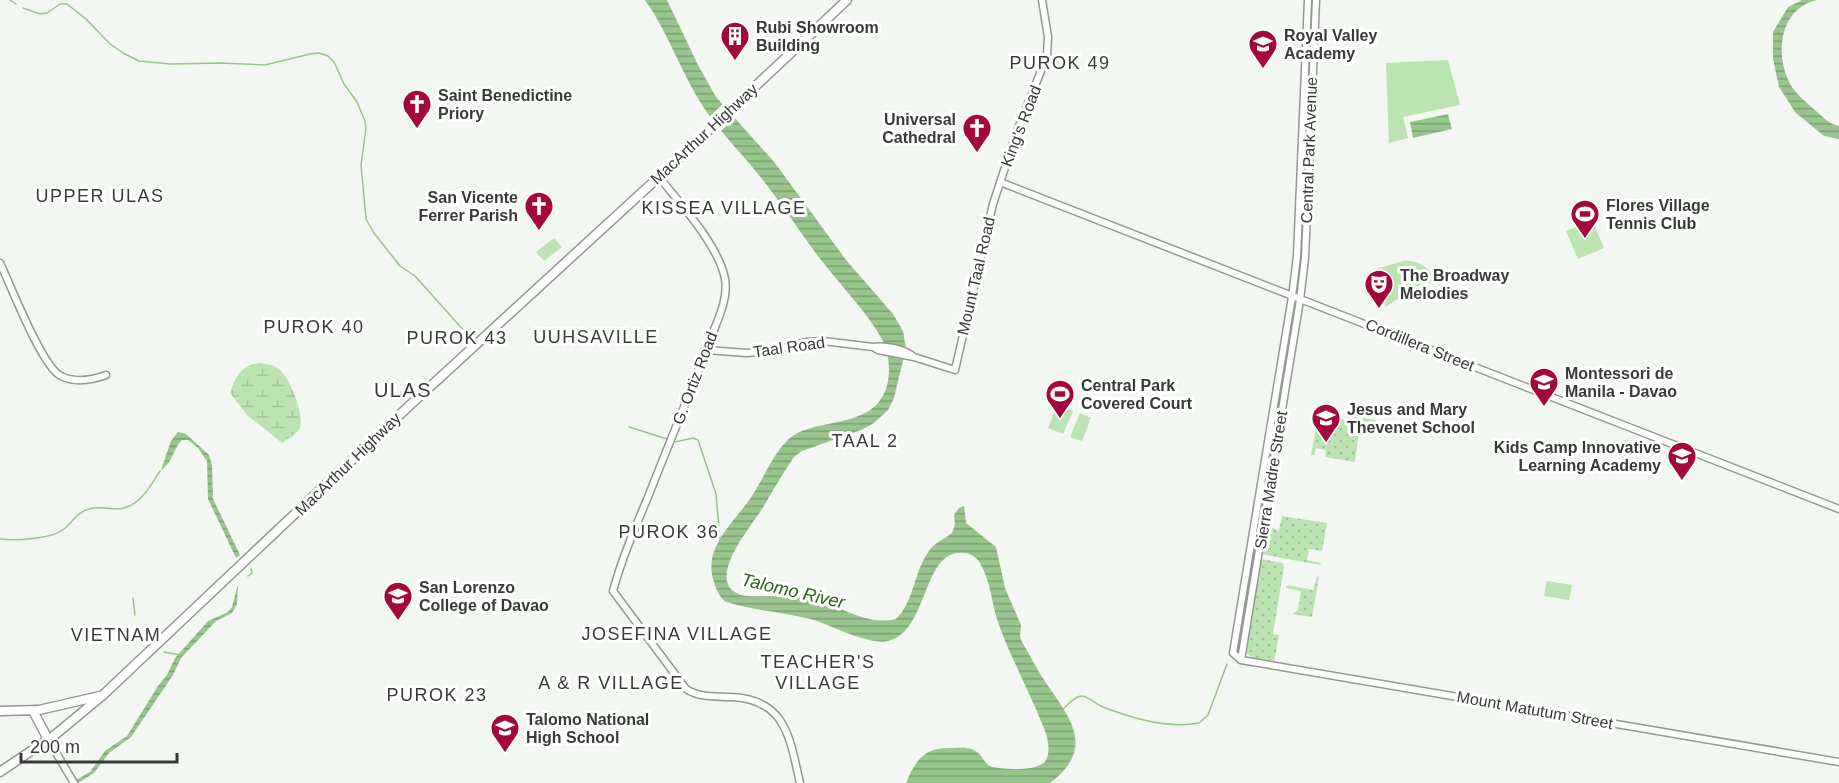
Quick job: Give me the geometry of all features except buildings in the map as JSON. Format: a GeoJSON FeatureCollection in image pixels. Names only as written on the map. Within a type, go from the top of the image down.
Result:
{"type":"FeatureCollection","features":[{"type":"Feature","properties":{"kind":"highway","name":"MacArthur Highway"},"geometry":{"type":"LineString","coordinates":[[0,772],[48,739],[103,695],[420,396],[659,177],[847,0]]}},
{"type":"Feature","properties":{"kind":"highway"},"geometry":{"type":"LineString","coordinates":[[0,711],[33,711],[59,707],[103,695]]}},
{"type":"Feature","properties":{"kind":"highway"},"geometry":{"type":"LineString","coordinates":[[33,711],[48,739]]}},
{"type":"Feature","properties":{"kind":"street","name":"King's Road"},"geometry":{"type":"LineString","coordinates":[[1000,182],[1017,131],[1047,56],[1048,37],[1042,0]]}},
{"type":"Feature","properties":{"kind":"street","name":"Central Park Avenue"},"geometry":{"type":"LineString","coordinates":[[1300,300],[1305,258],[1311,16],[1308,0]]}},
{"type":"Feature","properties":{"kind":"street","name":"Central Park Avenue"},"geometry":{"type":"LineString","coordinates":[[1292,297],[1297,256],[1311,16],[1316,0]]}},
{"type":"Feature","properties":{"kind":"street","name":"G. Ortiz Road"},"geometry":{"type":"LineString","coordinates":[[659,177],[693,220],[717,258],[725,276],[724,299],[627,548],[613,591],[686,689],[692,693],[707,696],[749,699],[783,722],[789,735],[800,783]]}},
{"type":"Feature","properties":{"kind":"street","name":"Cordillera Street"},"geometry":{"type":"LineString","coordinates":[[1000,182],[1839,509]]}},
{"type":"Feature","properties":{"kind":"street","name":"Mount Taal Road"},"geometry":{"type":"LineString","coordinates":[[955,370],[1000,182]]}},
{"type":"Feature","properties":{"kind":"street"},"geometry":{"type":"LineString","coordinates":[[0,263],[38,345],[53,371],[71,380],[89,380],[106,375]]}},
{"type":"Feature","properties":{"kind":"street","name":"Sierra Madre Street"},"geometry":{"type":"LineString","coordinates":[[1241,660],[1233,653],[1292,297]]}},
{"type":"Feature","properties":{"kind":"street","name":"Sierra Madre Street"},"geometry":{"type":"LineString","coordinates":[[1241,660],[1300,300]]}},
{"type":"Feature","properties":{"kind":"street","name":"Taal Road"},"geometry":{"type":"LineString","coordinates":[[706,350],[747,353],[823,341],[910,355],[955,370]]}},
{"type":"Feature","properties":{"kind":"street","name":"Mount Matutum Street"},"geometry":{"type":"LineString","coordinates":[[1241,660],[1839,762]]}},
{"type":"Feature","properties":{"kind":"street"},"geometry":{"type":"LineString","coordinates":[[48,739],[74,783]]}},
{"type":"Feature","properties":{"kind":"green space"},"geometry":{"type":"Polygon","coordinates":[[[1448,60],[1460,105],[1403,117],[1408,138],[1389,143],[1386,63],[1448,60]]]}},
{"type":"Feature","properties":{"kind":"green space","name":"Flores Village Tennis Club"},"geometry":{"type":"Polygon","coordinates":[[[1592,220],[1604,248],[1578,259],[1566,231],[1592,220]]]}},
{"type":"Feature","properties":{"kind":"green space"},"geometry":{"type":"Polygon","coordinates":[[[554,238],[562,247],[544,261],[536,252],[554,238]]]}},
{"type":"Feature","properties":{"kind":"green space"},"geometry":{"type":"Polygon","coordinates":[[[1403,261],[1414,261],[1423,265],[1436,281],[1406,289],[1407,293],[1385,307],[1376,269],[1403,261]]]}},
{"type":"Feature","properties":{"kind":"green space"},"geometry":{"type":"Polygon","coordinates":[[[260,363],[279,369],[292,388],[298,405],[301,421],[299,430],[282,443],[247,415],[230,393],[240,372],[248,366],[260,363]]]}},
{"type":"Feature","properties":{"kind":"green space","name":"Central Park Covered Court"},"geometry":{"type":"Polygon","coordinates":[[[1057,405],[1073,411],[1063,434],[1048,428],[1057,405]]]}},
{"type":"Feature","properties":{"kind":"green space"},"geometry":{"type":"Polygon","coordinates":[[[1080,413],[1091,418],[1082,441],[1070,437],[1080,413]]]}},
{"type":"Feature","properties":{"kind":"green space"},"geometry":{"type":"Polygon","coordinates":[[[1347,416],[1376,420],[1375,423],[1359,432],[1355,462],[1325,457],[1326,450],[1316,448],[1314,455],[1311,455],[1317,423],[1336,424],[1338,419],[1346,420],[1347,416]]]}},
{"type":"Feature","properties":{"kind":"green space"},"geometry":{"type":"Polygon","coordinates":[[[1268,514],[1273,515],[1271,527],[1279,531],[1282,516],[1327,523],[1322,551],[1309,549],[1307,560],[1321,563],[1320,565],[1261,554],[1268,514]]]}},
{"type":"Feature","properties":{"kind":"green space"},"geometry":{"type":"Polygon","coordinates":[[[1260,559],[1283,563],[1284,567],[1273,634],[1279,635],[1274,663],[1255,660],[1245,652],[1260,559]]]}},
{"type":"Feature","properties":{"kind":"green space"},"geometry":{"type":"Polygon","coordinates":[[[1317,576],[1319,577],[1312,617],[1292,614],[1298,610],[1301,591],[1286,588],[1287,585],[1313,590],[1317,576]]]}},
{"type":"Feature","properties":{"kind":"green space"},"geometry":{"type":"Polygon","coordinates":[[[1547,581],[1572,585],[1569,600],[1544,596],[1547,581]]]}},
{"type":"Feature","properties":{"kind":"shaded area"},"geometry":{"type":"Polygon","coordinates":[[[645,0],[667,0],[716,97],[775,163],[846,260],[893,314],[903,331],[906,348],[894,398],[888,410],[874,423],[861,430],[802,451],[794,457],[739,542],[727,569],[727,581],[732,590],[745,596],[811,599],[866,618],[886,621],[896,619],[910,597],[927,554],[935,544],[952,533],[955,524],[954,515],[959,508],[964,506],[966,523],[996,547],[1005,588],[1021,625],[1022,642],[1064,709],[1075,734],[1072,758],[1064,770],[1050,783],[906,783],[923,756],[928,752],[943,748],[971,749],[990,766],[1011,769],[1036,767],[1042,764],[1048,756],[1048,740],[1045,730],[999,625],[984,572],[978,560],[971,555],[963,553],[950,555],[940,564],[911,623],[901,634],[885,642],[855,636],[806,618],[726,602],[718,592],[711,567],[717,545],[752,496],[777,453],[796,434],[851,419],[874,407],[883,396],[888,381],[887,350],[877,331],[856,302],[817,254],[767,185],[709,115],[645,0]]]}},
{"type":"Feature","properties":{"kind":"shaded area"},"geometry":{"type":"Polygon","coordinates":[[[1802,0],[1817,0],[1795,12],[1789,21],[1782,44],[1784,68],[1790,84],[1800,97],[1832,124],[1839,126],[1839,139],[1824,136],[1795,112],[1779,87],[1773,59],[1773,32],[1788,7],[1802,0]]]}},
{"type":"Feature","properties":{"kind":"shaded area"},"geometry":{"type":"Polygon","coordinates":[[[1448,114],[1452,129],[1413,138],[1410,122],[1448,114]]]}},
{"type":"Feature","properties":{"kind":"shaded area"},"geometry":{"type":"Polygon","coordinates":[[[178,432],[186,434],[209,455],[212,465],[213,499],[240,555],[236,558],[208,499],[207,461],[198,448],[188,440],[182,440],[168,464],[161,470],[171,441],[178,432]]]}},
{"type":"Feature","properties":{"kind":"shaded area"},"geometry":{"type":"Polygon","coordinates":[[[238,584],[237,604],[232,613],[216,621],[181,658],[173,675],[131,737],[109,753],[94,773],[78,783],[76,780],[90,772],[105,751],[127,736],[167,675],[175,658],[208,621],[228,612],[232,607],[238,584]]]}},
{"type":"Feature","properties":{"kind":"pier"},"geometry":{"type":"Polygon","coordinates":[[[725,102],[737,115],[719,133],[708,118],[725,102]]]}},
{"type":"Feature","properties":{"kind":"waterway"},"geometry":{"type":"LineString","coordinates":[[10,0],[16,4]]}},
{"type":"Feature","properties":{"kind":"waterway"},"geometry":{"type":"LineString","coordinates":[[23,8],[40,14],[47,13],[60,4],[67,4],[86,19],[110,44],[139,61],[171,64],[265,65],[310,54],[319,53],[328,56],[334,62],[344,84],[357,102],[365,121],[361,165],[366,219],[400,266],[415,276],[466,333]]}},
{"type":"Feature","properties":{"kind":"waterway"},"geometry":{"type":"LineString","coordinates":[[629,427],[667,439]]}},
{"type":"Feature","properties":{"kind":"waterway"},"geometry":{"type":"LineString","coordinates":[[675,442],[693,438],[698,440],[716,494],[720,540]]}},
{"type":"Feature","properties":{"kind":"waterway"},"geometry":{"type":"LineString","coordinates":[[0,539],[15,540],[51,535],[64,529],[85,510],[124,508],[143,496],[160,471]]}},
{"type":"Feature","properties":{"kind":"waterway"},"geometry":{"type":"LineString","coordinates":[[248,576],[252,573],[251,569]]}},
{"type":"Feature","properties":{"kind":"waterway"},"geometry":{"type":"LineString","coordinates":[[133,598],[135,615]]}},
{"type":"Feature","properties":{"kind":"waterway"},"geometry":{"type":"LineString","coordinates":[[164,652],[180,655]]}},
{"type":"Feature","properties":{"kind":"waterway"},"geometry":{"type":"LineString","coordinates":[[1063,709],[1074,699],[1082,696],[1103,707],[1150,721],[1175,725],[1199,723],[1208,715],[1227,664]]}},
{"type":"Feature","properties":{"kind":"place","name":"Rubi Showroom Building"},"geometry":{"type":"Point","coordinates":[735,62]}},
{"type":"Feature","properties":{"kind":"place","name":"Royal Valley Academy"},"geometry":{"type":"Point","coordinates":[1263,70]}},
{"type":"Feature","properties":{"kind":"place","name":"Saint Benedictine Priory"},"geometry":{"type":"Point","coordinates":[417,130]}},
{"type":"Feature","properties":{"kind":"place","name":"Universal Cathedral"},"geometry":{"type":"Point","coordinates":[977,154]}},
{"type":"Feature","properties":{"kind":"place","name":"San Vicente Ferrer Parish"},"geometry":{"type":"Point","coordinates":[539,232]}},
{"type":"Feature","properties":{"kind":"place","name":"Flores Village Tennis Club"},"geometry":{"type":"Point","coordinates":[1585,240]}},
{"type":"Feature","properties":{"kind":"place","name":"The Broadway Melodies"},"geometry":{"type":"Point","coordinates":[1379,310]}},
{"type":"Feature","properties":{"kind":"place","name":"Montessori de Manila - Davao"},"geometry":{"type":"Point","coordinates":[1544,408]}},
{"type":"Feature","properties":{"kind":"place","name":"Central Park Covered Court"},"geometry":{"type":"Point","coordinates":[1060,420]}},
{"type":"Feature","properties":{"kind":"place","name":"Jesus and Mary Thevenet School"},"geometry":{"type":"Point","coordinates":[1326,444]}},
{"type":"Feature","properties":{"kind":"place","name":"Kids Camp Innovative Learning Academy"},"geometry":{"type":"Point","coordinates":[1682,482]}},
{"type":"Feature","properties":{"kind":"place","name":"San Lorenzo College of Davao"},"geometry":{"type":"Point","coordinates":[398,622]}},
{"type":"Feature","properties":{"kind":"place","name":"Talomo National High School"},"geometry":{"type":"Point","coordinates":[505,754]}},
{"type":"Feature","properties":{"kind":"district","name":"PUROK 49"},"geometry":{"type":"Point","coordinates":[1060,63]}},
{"type":"Feature","properties":{"kind":"district","name":"UPPER ULAS"},"geometry":{"type":"Point","coordinates":[100,196]}},
{"type":"Feature","properties":{"kind":"district","name":"KISSEA VILLAGE"},"geometry":{"type":"Point","coordinates":[724,208]}},
{"type":"Feature","properties":{"kind":"district","name":"PUROK 40"},"geometry":{"type":"Point","coordinates":[314,327]}},
{"type":"Feature","properties":{"kind":"district","name":"UUHSAVILLE"},"geometry":{"type":"Point","coordinates":[596,337]}},
{"type":"Feature","properties":{"kind":"district","name":"PUROK 43"},"geometry":{"type":"Point","coordinates":[457,338]}},
{"type":"Feature","properties":{"kind":"district","name":"ULAS"},"geometry":{"type":"Point","coordinates":[403,390]}},
{"type":"Feature","properties":{"kind":"district","name":"TAAL 2"},"geometry":{"type":"Point","coordinates":[865,441]}},
{"type":"Feature","properties":{"kind":"district","name":"PUROK 36"},"geometry":{"type":"Point","coordinates":[669,532]}},
{"type":"Feature","properties":{"kind":"district","name":"JOSEFINA VILLAGE"},"geometry":{"type":"Point","coordinates":[677,634]}},
{"type":"Feature","properties":{"kind":"district","name":"VIETNAM"},"geometry":{"type":"Point","coordinates":[116,635]}},
{"type":"Feature","properties":{"kind":"district","name":"TEACHER'S VILLAGE"},"geometry":{"type":"Point","coordinates":[818,672]}},
{"type":"Feature","properties":{"kind":"district","name":"A & R VILLAGE"},"geometry":{"type":"Point","coordinates":[611,683]}},
{"type":"Feature","properties":{"kind":"district","name":"PUROK 23"},"geometry":{"type":"Point","coordinates":[437,695]}},
{"type":"Feature","properties":{"kind":"water label","name":"Talomo River"},"geometry":{"type":"Point","coordinates":[793,591]}}]}
